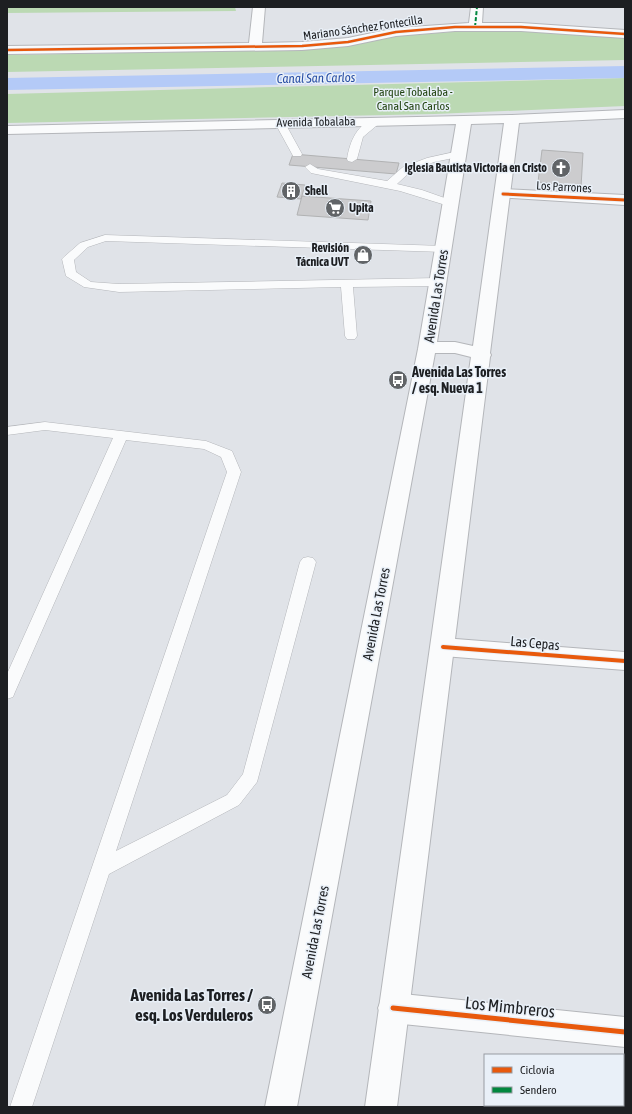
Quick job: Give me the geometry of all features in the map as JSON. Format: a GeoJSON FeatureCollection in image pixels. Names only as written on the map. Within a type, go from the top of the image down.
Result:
{"type":"FeatureCollection","features":[{"type":"Feature","properties":{"kind":"main road"},"geometry":{"type":"LineString","coordinates":[[255,47],[259,7]]}},
{"type":"Feature","properties":{"kind":"main road"},"geometry":{"type":"LineString","coordinates":[[475,27],[477,7]]}},
{"type":"Feature","properties":{"kind":"main road","name":"Mariano Sánchez Fontecilla"},"geometry":{"type":"LineString","coordinates":[[7,50],[255,47],[326,44],[415,30],[475,27],[545,28],[625,34]]}},
{"type":"Feature","properties":{"kind":"main road","name":"Avenida Tobalaba"},"geometry":{"type":"LineString","coordinates":[[7,130],[512,119],[625,114]]}},
{"type":"Feature","properties":{"kind":"main road"},"geometry":{"type":"LineString","coordinates":[[381,1107],[393,1008],[482,355],[512,119]]}},
{"type":"Feature","properties":{"kind":"main road","name":"Avenida Las Torres"},"geometry":{"type":"LineString","coordinates":[[281,1107],[427,349],[452,204],[464,120]]}},
{"type":"Feature","properties":{"kind":"main road","name":"Los Parrones"},"geometry":{"type":"LineString","coordinates":[[503,194],[625,200]]}},
{"type":"Feature","properties":{"kind":"main road"},"geometry":{"type":"LineString","coordinates":[[427,349],[454,347],[474,351],[482,355]]}},
{"type":"Feature","properties":{"kind":"main road","name":"Las Cepas"},"geometry":{"type":"LineString","coordinates":[[443,647],[625,662]]}},
{"type":"Feature","properties":{"kind":"main road","name":"Los Mimbreros"},"geometry":{"type":"LineString","coordinates":[[393,1008],[625,1032]]}},
{"type":"Feature","properties":{"kind":"lane"},"geometry":{"type":"LineString","coordinates":[[352,159],[354,141],[362,131],[377,122]]}},
{"type":"Feature","properties":{"kind":"lane"},"geometry":{"type":"LineString","coordinates":[[280,123],[297,154]]}},
{"type":"Feature","properties":{"kind":"lane"},"geometry":{"type":"LineString","coordinates":[[390,184],[406,169],[431,160],[459,154]]}},
{"type":"Feature","properties":{"kind":"lane"},"geometry":{"type":"LineString","coordinates":[[310,167],[316,171],[350,174],[390,184],[430,195],[452,204]]}},
{"type":"Feature","properties":{"kind":"lane"},"geometry":{"type":"LineString","coordinates":[[438,282],[222,284],[119,288],[88,285],[70,274],[68,259],[84,245],[105,238],[444,249]]}},
{"type":"Feature","properties":{"kind":"lane"},"geometry":{"type":"LineString","coordinates":[[347,284],[351,336]]}},
{"type":"Feature","properties":{"kind":"lane"},"geometry":{"type":"LineString","coordinates":[[7,431],[44,426],[206,445],[227,454],[234,472],[21,1107]]}},
{"type":"Feature","properties":{"kind":"lane"},"geometry":{"type":"LineString","coordinates":[[7,692],[121,435]]}},
{"type":"Feature","properties":{"kind":"lane"},"geometry":{"type":"LineString","coordinates":[[100,869],[233,800],[250,777],[308,562]]}},
{"type":"Feature","properties":{"kind":"green space"},"geometry":{"type":"Polygon","coordinates":[[[7,7],[235,7],[236,11],[7,13],[7,7]]]}},
{"type":"Feature","properties":{"kind":"green space"},"geometry":{"type":"Polygon","coordinates":[[[476,30],[568,33],[625,38],[625,60],[7,72],[7,55],[303,50],[351,45],[399,36],[476,30]]]}},
{"type":"Feature","properties":{"kind":"green space","name":"Parque Tobalaba - Canal San Carlos"},"geometry":{"type":"Polygon","coordinates":[[[625,78],[625,106],[435,114],[7,123],[7,94],[625,78]]]}},
{"type":"Feature","properties":{"kind":"building","name":"Iglesia Bautista Victoria en Cristo"},"geometry":{"type":"Polygon","coordinates":[[[542,150],[583,153],[581,187],[538,182],[542,150]]]}},
{"type":"Feature","properties":{"kind":"building"},"geometry":{"type":"Polygon","coordinates":[[[293,154],[399,163],[396,174],[289,165],[293,154]]]}},
{"type":"Feature","properties":{"kind":"building","name":"Shell"},"geometry":{"type":"Polygon","coordinates":[[[282,183],[305,185],[301,199],[277,197],[282,183]]]}},
{"type":"Feature","properties":{"kind":"building","name":"Upita"},"geometry":{"type":"Polygon","coordinates":[[[302,196],[371,201],[368,220],[297,215],[302,196]]]}},
{"type":"Feature","properties":{"kind":"waterway","name":"Canal San Carlos"},"geometry":{"type":"LineString","coordinates":[[7,84],[625,72]]}},
{"type":"Feature","properties":{"kind":"marked path"},"geometry":{"type":"LineString","coordinates":[[475,27],[477,7]]}},
{"type":"Feature","properties":{"kind":"cycle path"},"geometry":{"type":"LineString","coordinates":[[7,50],[302,46],[348,42],[396,32],[455,27],[521,27],[625,34]]}},
{"type":"Feature","properties":{"kind":"cycle path"},"geometry":{"type":"LineString","coordinates":[[503,194],[625,200]]}},
{"type":"Feature","properties":{"kind":"cycle path"},"geometry":{"type":"LineString","coordinates":[[443,647],[625,661]]}},
{"type":"Feature","properties":{"kind":"cycle path"},"geometry":{"type":"LineString","coordinates":[[393,1008],[625,1032]]}},
{"type":"Feature","properties":{"kind":"place","name":"Iglesia Bautista Victoria en Cristo"},"geometry":{"type":"Point","coordinates":[561,168]}},
{"type":"Feature","properties":{"kind":"place","name":"Shell"},"geometry":{"type":"Point","coordinates":[291,191]}},
{"type":"Feature","properties":{"kind":"place","name":"Upita"},"geometry":{"type":"Point","coordinates":[335,208]}},
{"type":"Feature","properties":{"kind":"place","name":"Revisión Tácnica UVT"},"geometry":{"type":"Point","coordinates":[363,255]}},
{"type":"Feature","properties":{"kind":"place","name":"Avenida Las Torres / esq. Nueva 1"},"geometry":{"type":"Point","coordinates":[398,380]}},
{"type":"Feature","properties":{"kind":"place","name":"Avenida Las Torres / esq. Los Verduleros"},"geometry":{"type":"Point","coordinates":[267,1005]}}]}
